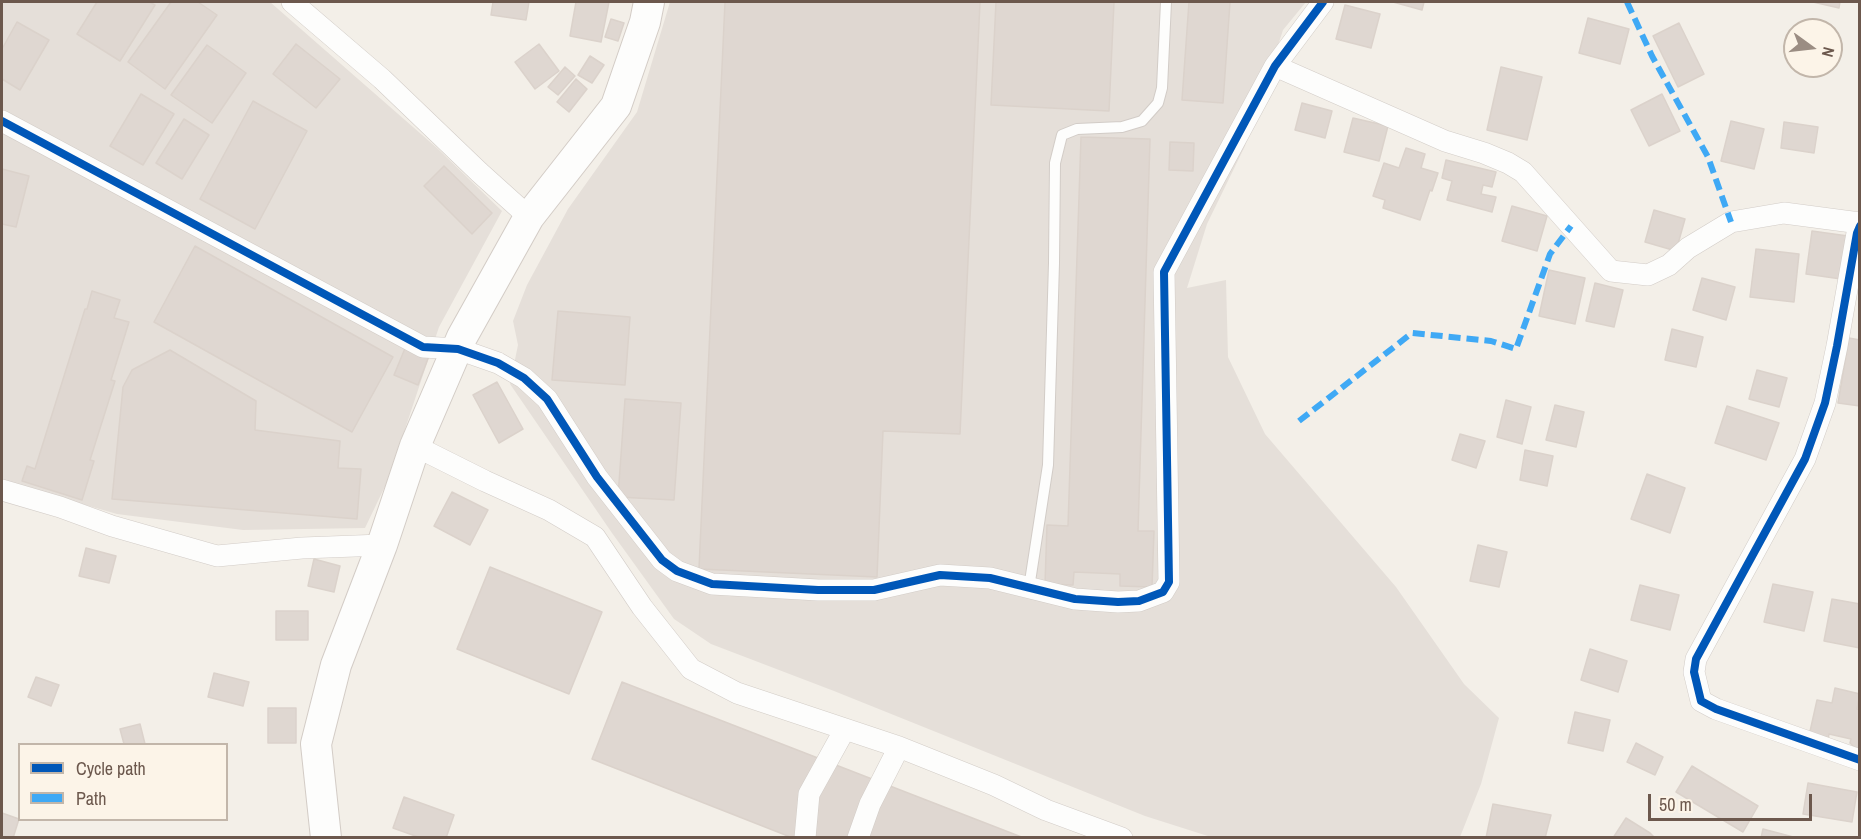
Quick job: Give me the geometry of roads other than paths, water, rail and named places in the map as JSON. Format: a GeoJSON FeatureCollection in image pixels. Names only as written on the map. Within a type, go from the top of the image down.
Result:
{"type":"FeatureCollection","features":[{"type":"Feature","properties":{"kind":"main road"},"geometry":{"type":"LineString","coordinates":[[326,837],[316,744],[336,665],[382,545],[415,446],[462,337],[529,217],[616,106],[645,22],[649,2]]}},
{"type":"Feature","properties":{"kind":"street"},"geometry":{"type":"LineString","coordinates":[[292,2],[382,79],[529,217]]}},
{"type":"Feature","properties":{"kind":"street"},"geometry":{"type":"LineString","coordinates":[[2,121],[423,347],[458,349],[498,363],[525,378],[547,399],[597,477],[662,560],[677,572],[712,584],[818,590],[874,590],[940,575],[990,578],[1075,599],[1139,601],[1162,592],[1169,582],[1164,272],[1275,66],[1323,2]]}},
{"type":"Feature","properties":{"kind":"street"},"geometry":{"type":"LineString","coordinates":[[1275,66],[1445,141],[1508,163],[1523,172],[1611,271],[1648,275],[1669,265],[1688,248],[1731,222],[1784,213],[1860,224],[1838,346],[1825,403],[1804,459],[1696,659],[1694,672],[1701,701],[1716,710],[1860,760]]}},
{"type":"Feature","properties":{"kind":"street"},"geometry":{"type":"LineString","coordinates":[[415,446],[549,510],[595,537],[642,608],[691,669],[737,693],[899,747],[994,784],[1046,810],[1122,837]]}},
{"type":"Feature","properties":{"kind":"street"},"geometry":{"type":"LineString","coordinates":[[2,490],[60,507],[112,526],[217,555],[302,548],[382,545]]}},
{"type":"Feature","properties":{"kind":"street"},"geometry":{"type":"LineString","coordinates":[[805,837],[809,794],[845,729]]}},
{"type":"Feature","properties":{"kind":"street"},"geometry":{"type":"LineString","coordinates":[[858,837],[870,804],[899,747]]}},
{"type":"Feature","properties":{"kind":"lane"},"geometry":{"type":"LineString","coordinates":[[1029,588],[1048,465],[1055,163],[1062,135],[1077,129],[1122,127],[1142,121],[1158,103],[1162,88],[1166,2]]}}]}
